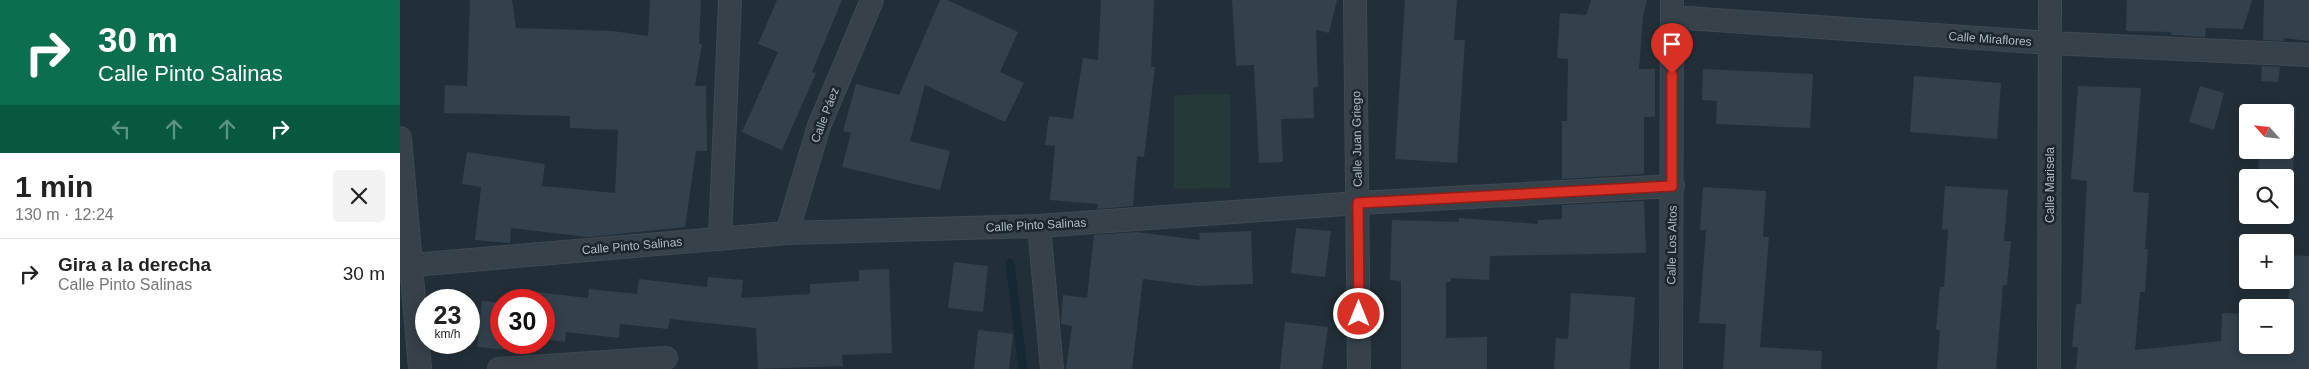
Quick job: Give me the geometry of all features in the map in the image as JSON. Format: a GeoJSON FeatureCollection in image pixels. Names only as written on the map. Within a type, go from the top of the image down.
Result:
{"type":"FeatureCollection","features":[{"type":"Feature","properties":{"kind":"street"},"geometry":{"type":"LineString","coordinates":[[720,239],[730,0]]}},
{"type":"Feature","properties":{"kind":"street","name":"Calle Páez"},"geometry":{"type":"LineString","coordinates":[[788,233],[819,126],[872,0]]}},
{"type":"Feature","properties":{"kind":"street","name":"Calle Juan Griego"},"geometry":{"type":"LineString","coordinates":[[1355,0],[1359,369]]}},
{"type":"Feature","properties":{"kind":"street","name":"Calle Marisela"},"geometry":{"type":"LineString","coordinates":[[2049,369],[2050,0]]}},
{"type":"Feature","properties":{"kind":"street","name":"Calle Miraflores"},"geometry":{"type":"LineString","coordinates":[[1672,9],[2050,42],[2309,55]]}},
{"type":"Feature","properties":{"kind":"street","name":"Calle Los Altos"},"geometry":{"type":"LineString","coordinates":[[1671,369],[1672,9]]}},
{"type":"Feature","properties":{"kind":"street"},"geometry":{"type":"LineString","coordinates":[[400,138],[405,265],[420,369]]}},
{"type":"Feature","properties":{"kind":"street","name":"Calle Pinto Salinas"},"geometry":{"type":"LineString","coordinates":[[405,265],[788,233],[1039,226],[1358,203],[1672,186]]}},
{"type":"Feature","properties":{"kind":"street"},"geometry":{"type":"LineString","coordinates":[[1039,226],[1052,369]]}},
{"type":"Feature","properties":{"kind":"street"},"geometry":{"type":"LineString","coordinates":[[499,369],[666,358]]}},
{"type":"Feature","properties":{"kind":"green space"},"geometry":{"type":"Polygon","coordinates":[[[1230,94],[1231,188],[1174,189],[1174,95],[1230,94]]]}},
{"type":"Feature","properties":{"kind":"building"},"geometry":{"type":"Polygon","coordinates":[[[470,0],[512,0],[516,28],[613,31],[648,36],[650,0],[701,0],[699,44],[702,44],[695,86],[706,86],[707,151],[696,151],[685,227],[588,237],[511,228],[510,243],[475,240],[481,187],[462,184],[467,152],[545,164],[542,186],[615,193],[618,130],[570,128],[570,116],[444,113],[445,85],[467,86],[470,0]]]}},
{"type":"Feature","properties":{"kind":"building"},"geometry":{"type":"Polygon","coordinates":[[[777,0],[842,0],[812,72],[816,73],[782,150],[742,132],[778,52],[758,44],[777,0]]]}},
{"type":"Feature","properties":{"kind":"building"},"geometry":{"type":"Polygon","coordinates":[[[940,0],[947,0],[1018,32],[1000,72],[1024,83],[1005,122],[925,85],[910,141],[950,151],[940,190],[842,167],[851,133],[843,131],[856,84],[899,95],[940,0]]]}},
{"type":"Feature","properties":{"kind":"building"},"geometry":{"type":"Polygon","coordinates":[[[1101,0],[1154,0],[1151,67],[1155,67],[1144,157],[1137,156],[1133,206],[1097,209],[1098,204],[1050,200],[1055,146],[1045,145],[1049,116],[1073,119],[1083,58],[1098,60],[1101,0]]]}},
{"type":"Feature","properties":{"kind":"building"},"geometry":{"type":"Polygon","coordinates":[[[1232,0],[1337,0],[1329,33],[1316,30],[1318,87],[1313,88],[1314,118],[1281,119],[1283,162],[1259,163],[1254,65],[1236,66],[1232,0]]]}},
{"type":"Feature","properties":{"kind":"building"},"geometry":{"type":"Polygon","coordinates":[[[1405,0],[1457,0],[1454,40],[1465,40],[1457,163],[1395,159],[1405,0]]]}},
{"type":"Feature","properties":{"kind":"building"},"geometry":{"type":"Polygon","coordinates":[[[1591,0],[1647,0],[1643,16],[1639,69],[1655,69],[1655,117],[1644,117],[1644,174],[1562,179],[1562,121],[1567,121],[1568,59],[1557,58],[1560,13],[1586,15],[1591,0]]]}},
{"type":"Feature","properties":{"kind":"building"},"geometry":{"type":"Polygon","coordinates":[[[2127,0],[2252,0],[2243,29],[2206,28],[2205,37],[2171,35],[2171,32],[2126,31],[2127,0]]]}},
{"type":"Feature","properties":{"kind":"building"},"geometry":{"type":"Polygon","coordinates":[[[2264,0],[2309,0],[2309,41],[2284,38],[2283,41],[2263,40],[2264,0]]]}},
{"type":"Feature","properties":{"kind":"building"},"geometry":{"type":"Polygon","coordinates":[[[2262,66],[2280,67],[2278,82],[2261,81],[2262,66]]]}},
{"type":"Feature","properties":{"kind":"building"},"geometry":{"type":"Polygon","coordinates":[[[1703,69],[1813,74],[1810,128],[1716,124],[1717,101],[1702,100],[1703,69]]]}},
{"type":"Feature","properties":{"kind":"building"},"geometry":{"type":"Polygon","coordinates":[[[1914,76],[2001,83],[1997,139],[1910,132],[1914,76]]]}},
{"type":"Feature","properties":{"kind":"building"},"geometry":{"type":"Polygon","coordinates":[[[2078,86],[2141,88],[2133,192],[2149,193],[2145,249],[2148,249],[2145,292],[2140,292],[2135,350],[2221,341],[2222,313],[2239,314],[2239,354],[2294,354],[2294,299],[2288,299],[2289,289],[2294,289],[2294,255],[2309,256],[2309,369],[2076,369],[2078,347],[2072,347],[2076,304],[2081,304],[2087,181],[2071,179],[2078,86]]]}},
{"type":"Feature","properties":{"kind":"building"},"geometry":{"type":"Polygon","coordinates":[[[2200,86],[2224,93],[2214,130],[2189,122],[2200,86]]]}},
{"type":"Feature","properties":{"kind":"building"},"geometry":{"type":"Polygon","coordinates":[[[2294,107],[2296,107],[2294,152],[2294,107]]]}},
{"type":"Feature","properties":{"kind":"building"},"geometry":{"type":"Polygon","coordinates":[[[2259,159],[2294,159],[2293,169],[2258,169],[2259,159]]]}},
{"type":"Feature","properties":{"kind":"building"},"geometry":{"type":"Polygon","coordinates":[[[1945,186],[2008,190],[2004,241],[2011,241],[2007,285],[2003,285],[1996,369],[1937,369],[1940,330],[1936,330],[1940,287],[1944,287],[1948,230],[1942,229],[1945,186]]]}},
{"type":"Feature","properties":{"kind":"building"},"geometry":{"type":"Polygon","coordinates":[[[1703,187],[1766,191],[1763,237],[1769,237],[1760,347],[1822,351],[1821,369],[1723,369],[1726,324],[1699,323],[1706,230],[1700,230],[1703,187]]]}},
{"type":"Feature","properties":{"kind":"building"},"geometry":{"type":"Polygon","coordinates":[[[1644,201],[1646,253],[1490,256],[1489,280],[1451,278],[1451,282],[1446,282],[1446,338],[1487,337],[1487,369],[1401,369],[1401,281],[1390,280],[1392,220],[1459,222],[1459,218],[1538,224],[1538,220],[1562,219],[1562,205],[1644,201]]]}},
{"type":"Feature","properties":{"kind":"building"},"geometry":{"type":"Polygon","coordinates":[[[1296,228],[1331,231],[1325,277],[1291,273],[1296,228]]]}},
{"type":"Feature","properties":{"kind":"building"},"geometry":{"type":"Polygon","coordinates":[[[1251,231],[1253,284],[1198,286],[1143,279],[1132,369],[1066,369],[1072,326],[1061,324],[1063,295],[1087,298],[1094,235],[1136,232],[1200,240],[1199,233],[1251,231]]]}},
{"type":"Feature","properties":{"kind":"building"},"geometry":{"type":"Polygon","coordinates":[[[954,262],[988,266],[983,312],[948,308],[954,262]]]}},
{"type":"Feature","properties":{"kind":"building"},"geometry":{"type":"Polygon","coordinates":[[[889,269],[892,353],[842,355],[843,366],[758,369],[756,328],[670,319],[668,329],[620,324],[619,338],[566,332],[565,342],[555,341],[555,294],[588,298],[589,289],[637,294],[639,279],[707,287],[708,277],[743,280],[741,298],[810,294],[810,284],[859,281],[859,270],[889,269]]]}},
{"type":"Feature","properties":{"kind":"building"},"geometry":{"type":"Polygon","coordinates":[[[1571,293],[1635,297],[1630,369],[1554,369],[1556,338],[1568,339],[1571,293]]]}},
{"type":"Feature","properties":{"kind":"building"},"geometry":{"type":"Polygon","coordinates":[[[482,301],[490,302],[490,348],[480,347],[482,301]]]}},
{"type":"Feature","properties":{"kind":"building"},"geometry":{"type":"Polygon","coordinates":[[[1285,322],[1328,327],[1322,369],[1280,369],[1285,322]]]}},
{"type":"Feature","properties":{"kind":"building"},"geometry":{"type":"Polygon","coordinates":[[[978,330],[1013,334],[1009,369],[974,369],[978,330]]]}},
{"type":"Feature","properties":{"kind":"waterway"},"geometry":{"type":"LineString","coordinates":[[1010,263],[1023,369]]}},
{"type":"Feature","properties":{"kind":"route"},"geometry":{"type":"LineString","coordinates":[[1359,314],[1358,203],[1672,186],[1672,74]]}}]}
